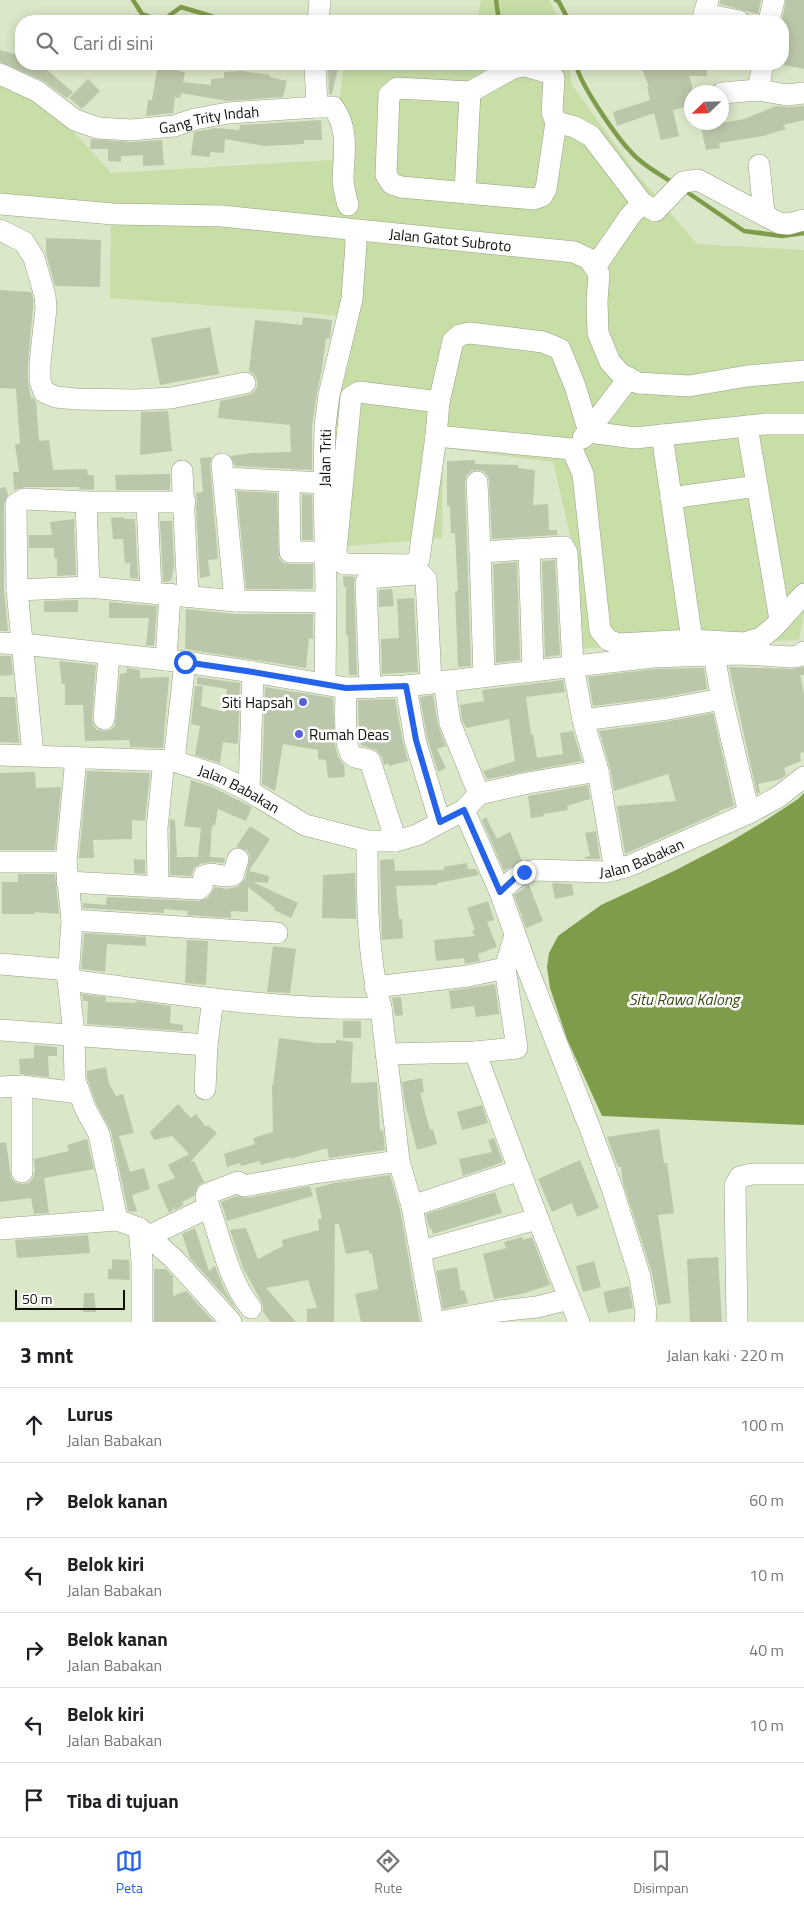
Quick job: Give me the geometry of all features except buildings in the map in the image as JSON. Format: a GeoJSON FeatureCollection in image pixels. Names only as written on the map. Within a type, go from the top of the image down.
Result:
{"type":"FeatureCollection","features":[{"type":"Feature","properties":{"kind":"street"},"geometry":{"type":"LineString","coordinates":[[708,0],[704,14],[709,15]]}},
{"type":"Feature","properties":{"kind":"street"},"geometry":{"type":"LineString","coordinates":[[770,15],[774,0]]}},
{"type":"Feature","properties":{"kind":"street"},"geometry":{"type":"LineString","coordinates":[[315,70],[316,107]]}},
{"type":"Feature","properties":{"kind":"street"},"geometry":{"type":"LineString","coordinates":[[509,70],[470,92],[397,88],[389,95],[386,175],[392,184],[400,187],[534,199],[542,196],[546,189],[556,122],[552,112],[554,78],[549,73],[539,70]]}},
{"type":"Feature","properties":{"kind":"street"},"geometry":{"type":"LineString","coordinates":[[758,90],[761,70]]}},
{"type":"Feature","properties":{"kind":"street","name":"Gang Trity Indah"},"geometry":{"type":"LineString","coordinates":[[0,74],[37,91],[75,120],[98,128],[131,130],[174,126],[195,119],[228,113],[333,107],[340,117],[345,148],[343,180],[348,205]]}},
{"type":"Feature","properties":{"kind":"street"},"geometry":{"type":"LineString","coordinates":[[729,92],[758,90],[787,95],[804,93]]}},
{"type":"Feature","properties":{"kind":"street"},"geometry":{"type":"LineString","coordinates":[[465,193],[470,92]]}},
{"type":"Feature","properties":{"kind":"street"},"geometry":{"type":"LineString","coordinates":[[556,122],[575,127],[591,136],[642,203],[655,211],[679,186],[698,180],[764,213],[779,223],[788,224],[804,220]]}},
{"type":"Feature","properties":{"kind":"street"},"geometry":{"type":"LineString","coordinates":[[759,165],[764,213]]}},
{"type":"Feature","properties":{"kind":"street"},"geometry":{"type":"LineString","coordinates":[[642,203],[625,223],[595,267],[599,274],[597,301],[598,334],[610,362],[621,374],[638,382],[689,386],[747,376],[804,371]]}},
{"type":"Feature","properties":{"kind":"street","name":"Jalan Gatot Subroto"},"geometry":{"type":"LineString","coordinates":[[0,204],[113,214],[222,216],[368,230],[574,252],[589,259],[595,267]]}},
{"type":"Feature","properties":{"kind":"street"},"geometry":{"type":"LineString","coordinates":[[0,230],[24,242],[34,258],[45,296],[46,308],[40,363],[40,381],[44,392],[56,397],[76,399],[135,400],[171,398],[245,383]]}},
{"type":"Feature","properties":{"kind":"street","name":"Jalan Triti"},"geometry":{"type":"LineString","coordinates":[[324,684],[325,426],[330,395],[352,299],[355,235]]}},
{"type":"Feature","properties":{"kind":"street"},"geometry":{"type":"LineString","coordinates":[[439,402],[359,392],[351,396],[336,552],[340,561],[344,564],[411,565],[419,559],[439,402],[454,342],[460,335],[470,333],[543,342],[560,349],[575,386],[590,432]]}},
{"type":"Feature","properties":{"kind":"street"},"geometry":{"type":"LineString","coordinates":[[436,436],[572,449],[590,432],[629,378]]}},
{"type":"Feature","properties":{"kind":"street"},"geometry":{"type":"LineString","coordinates":[[590,432],[636,438],[747,426],[804,424]]}},
{"type":"Feature","properties":{"kind":"street"},"geometry":{"type":"LineString","coordinates":[[747,426],[780,620]]}},
{"type":"Feature","properties":{"kind":"street"},"geometry":{"type":"LineString","coordinates":[[662,435],[692,640]]}},
{"type":"Feature","properties":{"kind":"street"},"geometry":{"type":"LineString","coordinates":[[572,449],[583,474],[600,630],[608,640],[619,644],[692,640],[744,643],[761,638],[804,594]]}},
{"type":"Feature","properties":{"kind":"street"},"geometry":{"type":"LineString","coordinates":[[170,594],[185,502],[182,471]]}},
{"type":"Feature","properties":{"kind":"street"},"geometry":{"type":"LineString","coordinates":[[234,601],[222,471],[289,481],[324,483]]}},
{"type":"Feature","properties":{"kind":"street"},"geometry":{"type":"LineString","coordinates":[[289,481],[290,552],[326,552]]}},
{"type":"Feature","properties":{"kind":"street"},"geometry":{"type":"LineString","coordinates":[[477,482],[484,676]]}},
{"type":"Feature","properties":{"kind":"street"},"geometry":{"type":"LineString","coordinates":[[671,498],[757,486]]}},
{"type":"Feature","properties":{"kind":"street"},"geometry":{"type":"LineString","coordinates":[[33,755],[17,590],[16,504],[24,499],[86,502],[185,502]]}},
{"type":"Feature","properties":{"kind":"street"},"geometry":{"type":"LineString","coordinates":[[86,502],[89,587]]}},
{"type":"Feature","properties":{"kind":"street"},"geometry":{"type":"LineString","coordinates":[[147,503],[170,594],[175,661],[169,760],[158,828],[158,886]]}},
{"type":"Feature","properties":{"kind":"street"},"geometry":{"type":"LineString","coordinates":[[480,552],[564,547],[566,549],[573,666],[583,720],[598,770],[615,870]]}},
{"type":"Feature","properties":{"kind":"street"},"geometry":{"type":"LineString","coordinates":[[529,550],[533,670]]}},
{"type":"Feature","properties":{"kind":"street"},"geometry":{"type":"LineString","coordinates":[[370,688],[366,580],[369,578],[422,575],[426,579],[437,682],[472,802],[515,935],[613,1191],[640,1276],[646,1312],[645,1322]]}},
{"type":"Feature","properties":{"kind":"street"},"geometry":{"type":"LineString","coordinates":[[17,590],[89,587],[234,601],[325,602]]}},
{"type":"Feature","properties":{"kind":"street"},"geometry":{"type":"LineString","coordinates":[[0,643],[175,661],[346,688],[406,686],[653,657],[741,654],[792,657],[800,656],[804,652]]}},
{"type":"Feature","properties":{"kind":"street"},"geometry":{"type":"LineString","coordinates":[[104,719],[109,655]]}},
{"type":"Feature","properties":{"kind":"street"},"geometry":{"type":"LineString","coordinates":[[714,655],[722,699],[749,813]]}},
{"type":"Feature","properties":{"kind":"street"},"geometry":{"type":"LineString","coordinates":[[250,791],[253,672]]}},
{"type":"Feature","properties":{"kind":"street"},"geometry":{"type":"LineString","coordinates":[[406,686],[416,740],[440,822]]}},
{"type":"Feature","properties":{"kind":"street"},"geometry":{"type":"LineString","coordinates":[[346,688],[347,744],[350,754],[354,757],[366,758],[370,761],[396,841]]}},
{"type":"Feature","properties":{"kind":"street"},"geometry":{"type":"LineString","coordinates":[[583,720],[668,709],[722,699]]}},
{"type":"Feature","properties":{"kind":"street","name":"Jalan Babakan"},"geometry":{"type":"LineString","coordinates":[[0,754],[169,760],[217,775],[250,791],[305,825],[367,841],[396,841],[416,835],[472,802],[528,783],[598,770]]}},
{"type":"Feature","properties":{"kind":"street"},"geometry":{"type":"LineString","coordinates":[[76,758],[66,872],[72,920],[68,975],[74,1034],[75,1080],[79,1093],[99,1134],[118,1220]]}},
{"type":"Feature","properties":{"kind":"street","name":"Jalan Babakan"},"geometry":{"type":"LineString","coordinates":[[500,892],[524,872],[534,870],[605,872],[629,866],[749,813],[778,796],[804,777]]}},
{"type":"Feature","properties":{"kind":"street"},"geometry":{"type":"LineString","coordinates":[[367,841],[369,924],[399,1161],[412,1206],[433,1322]]}},
{"type":"Feature","properties":{"kind":"street"},"geometry":{"type":"LineString","coordinates":[[0,862],[158,886],[199,889],[202,886],[204,876],[208,874],[229,877],[233,875],[238,859]]}},
{"type":"Feature","properties":{"kind":"street"},"geometry":{"type":"LineString","coordinates":[[72,920],[277,933]]}},
{"type":"Feature","properties":{"kind":"street"},"geometry":{"type":"LineString","coordinates":[[386,1054],[475,1052],[516,1048],[505,968],[515,935]]}},
{"type":"Feature","properties":{"kind":"street"},"geometry":{"type":"LineString","coordinates":[[0,964],[213,999],[341,1010],[381,1008]]}},
{"type":"Feature","properties":{"kind":"street"},"geometry":{"type":"LineString","coordinates":[[376,987],[468,976],[505,968]]}},
{"type":"Feature","properties":{"kind":"street"},"geometry":{"type":"LineString","coordinates":[[204,1089],[213,999]]}},
{"type":"Feature","properties":{"kind":"street"},"geometry":{"type":"LineString","coordinates":[[0,1030],[207,1045]]}},
{"type":"Feature","properties":{"kind":"street"},"geometry":{"type":"LineString","coordinates":[[475,1052],[537,1219],[579,1322]]}},
{"type":"Feature","properties":{"kind":"street"},"geometry":{"type":"LineString","coordinates":[[0,1086],[22,1086],[79,1093]]}},
{"type":"Feature","properties":{"kind":"street"},"geometry":{"type":"LineString","coordinates":[[22,1086],[22,1172]]}},
{"type":"Feature","properties":{"kind":"street"},"geometry":{"type":"LineString","coordinates":[[251,1308],[244,1300],[235,1280],[209,1207],[207,1194],[238,1182],[244,1186],[314,1173],[399,1161]]}},
{"type":"Feature","properties":{"kind":"street"},"geometry":{"type":"LineString","coordinates":[[412,1206],[520,1170]]}},
{"type":"Feature","properties":{"kind":"street"},"geometry":{"type":"LineString","coordinates":[[737,1322],[735,1185],[740,1176],[752,1174],[804,1174]]}},
{"type":"Feature","properties":{"kind":"street"},"geometry":{"type":"LineString","coordinates":[[144,1232],[209,1207]]}},
{"type":"Feature","properties":{"kind":"street"},"geometry":{"type":"LineString","coordinates":[[421,1251],[537,1219]]}},
{"type":"Feature","properties":{"kind":"street"},"geometry":{"type":"LineString","coordinates":[[0,1229],[118,1220],[144,1232],[180,1265],[231,1322]]}},
{"type":"Feature","properties":{"kind":"street"},"geometry":{"type":"LineString","coordinates":[[142,1322],[144,1232]]}},
{"type":"Feature","properties":{"kind":"street"},"geometry":{"type":"LineString","coordinates":[[440,1322],[500,1311],[537,1307],[569,1299]]}},
{"type":"Feature","properties":{"kind":"shaded area"},"geometry":{"type":"Polygon","coordinates":[[[481,0],[549,0],[557,15],[478,15],[481,0]]]}},
{"type":"Feature","properties":{"kind":"shaded area"},"geometry":{"type":"Polygon","coordinates":[[[343,70],[569,70],[572,85],[635,172],[697,244],[804,250],[804,612],[799,640],[577,649],[571,539],[553,462],[443,448],[442,538],[324,548],[319,434],[337,316],[110,298],[111,218],[0,206],[0,75],[43,98],[111,173],[332,160],[343,70]]]}},
{"type":"Feature","properties":{"kind":"water","name":"Situ Rawa Kalong"},"geometry":{"type":"Polygon","coordinates":[[[804,793],[804,1125],[602,1116],[567,1039],[550,988],[547,967],[549,953],[558,936],[601,905],[726,844],[763,822],[804,793]]]}},
{"type":"Feature","properties":{"kind":"waterway"},"geometry":{"type":"LineString","coordinates":[[133,0],[142,14],[145,15]]}},
{"type":"Feature","properties":{"kind":"waterway"},"geometry":{"type":"LineString","coordinates":[[496,0],[498,15]]}},
{"type":"Feature","properties":{"kind":"waterway"},"geometry":{"type":"LineString","coordinates":[[556,0],[566,15]]}},
{"type":"Feature","properties":{"kind":"waterway"},"geometry":{"type":"LineString","coordinates":[[170,15],[181,7],[207,15]]}},
{"type":"Feature","properties":{"kind":"waterway"},"geometry":{"type":"LineString","coordinates":[[578,70],[591,97],[625,146],[651,169],[673,183]]}},
{"type":"Feature","properties":{"kind":"waterway"},"geometry":{"type":"LineString","coordinates":[[684,190],[744,231],[782,236],[804,233]]}},
{"type":"Feature","properties":{"kind":"place","name":"Siti Hapsah"},"geometry":{"type":"Point","coordinates":[303,702]}},
{"type":"Feature","properties":{"kind":"place","name":"Rumah Deas"},"geometry":{"type":"Point","coordinates":[299,734]}},
{"type":"Feature","properties":{"kind":"route"},"geometry":{"type":"LineString","coordinates":[[185,662],[346,688],[406,686],[416,740],[440,822],[464,810],[500,892],[524,872]]}}]}
